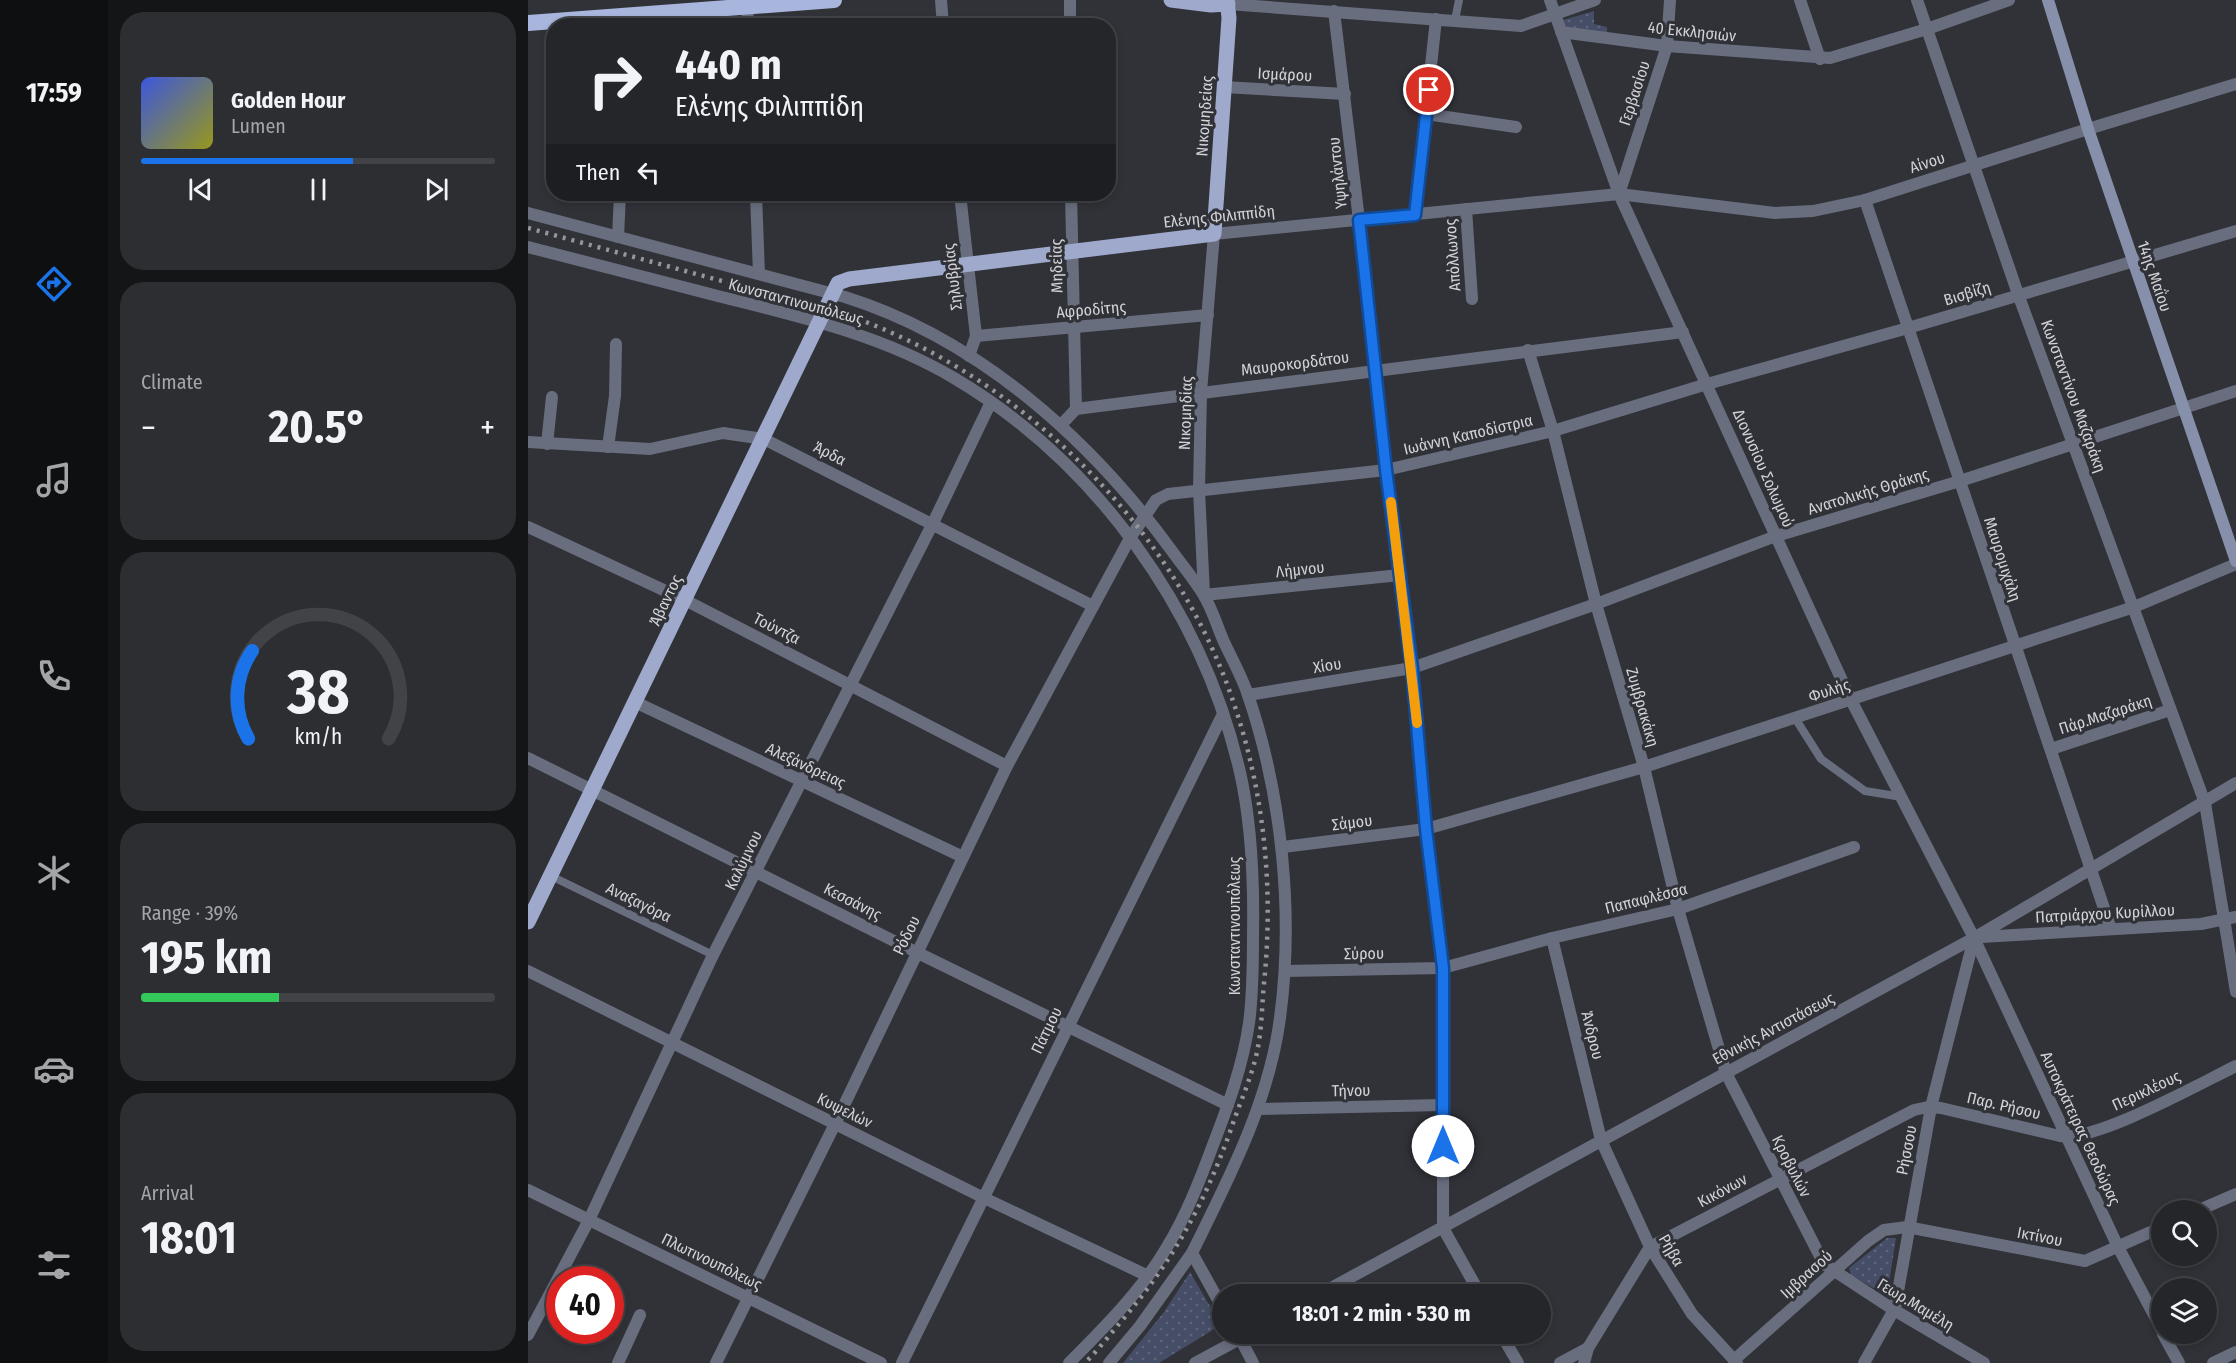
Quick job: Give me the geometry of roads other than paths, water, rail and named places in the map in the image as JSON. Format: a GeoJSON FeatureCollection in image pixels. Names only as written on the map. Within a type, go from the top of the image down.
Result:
{"type":"FeatureCollection","features":[{"type":"Feature","properties":{"kind":"highway"},"geometry":{"type":"LineString","coordinates":[[644,18],[747,3],[834,0]]}},
{"type":"Feature","properties":{"kind":"highway"},"geometry":{"type":"LineString","coordinates":[[528,23],[546,22]]}},
{"type":"Feature","properties":{"kind":"main road"},"geometry":{"type":"LineString","coordinates":[[1171,0],[1211,5],[1227,2]]}},
{"type":"Feature","properties":{"kind":"main road","name":"14ης Μαΐου"},"geometry":{"type":"LineString","coordinates":[[2048,0],[2132,261],[2236,563]]}},
{"type":"Feature","properties":{"kind":"main road","name":"Νικομηδείας"},"geometry":{"type":"LineString","coordinates":[[1214,234],[1227,2]]}},
{"type":"Feature","properties":{"kind":"main road","name":"Ελένης Φιλιππίδη"},"geometry":{"type":"LineString","coordinates":[[831,294],[837,283],[849,279],[1214,234]]}},
{"type":"Feature","properties":{"kind":"main road","name":"Άβαντος"},"geometry":{"type":"LineString","coordinates":[[528,922],[764,439],[831,294]]}},
{"type":"Feature","properties":{"kind":"street"},"geometry":{"type":"LineString","coordinates":[[941,0],[942,18]]}},
{"type":"Feature","properties":{"kind":"street"},"geometry":{"type":"LineString","coordinates":[[1070,0],[1070,18]]}},
{"type":"Feature","properties":{"kind":"street"},"geometry":{"type":"LineString","coordinates":[[1455,20],[1459,0]]}},
{"type":"Feature","properties":{"kind":"street","name":"Διονυσίου Σολωμού"},"geometry":{"type":"LineString","coordinates":[[1550,0],[1619,194],[1851,700],[1974,938]]}},
{"type":"Feature","properties":{"kind":"street"},"geometry":{"type":"LineString","coordinates":[[1227,2],[1521,26],[1595,0]]}},
{"type":"Feature","properties":{"kind":"street","name":"Γερβασίου"},"geometry":{"type":"LineString","coordinates":[[1619,194],[1667,46],[1670,0]]}},
{"type":"Feature","properties":{"kind":"street"},"geometry":{"type":"LineString","coordinates":[[1800,0],[1820,59]]}},
{"type":"Feature","properties":{"kind":"street","name":"Κωνσταντίνου Μαζαράκη"},"geometry":{"type":"LineString","coordinates":[[1917,0],[2018,294],[2205,803],[2236,992]]}},
{"type":"Feature","properties":{"kind":"street","name":"40 Εκκλησιών"},"geometry":{"type":"LineString","coordinates":[[1561,32],[1667,46],[1820,59],[1849,54],[2009,0]]}},
{"type":"Feature","properties":{"kind":"street"},"geometry":{"type":"LineString","coordinates":[[747,3],[748,18]]}},
{"type":"Feature","properties":{"kind":"street","name":"Υψηλάντου"},"geometry":{"type":"LineString","coordinates":[[1334,11],[1386,470],[1412,668],[1426,829],[1443,968],[1443,1228]]}},
{"type":"Feature","properties":{"kind":"street"},"geometry":{"type":"LineString","coordinates":[[1415,215],[1436,19]]}},
{"type":"Feature","properties":{"kind":"street","name":"Αίνου"},"geometry":{"type":"LineString","coordinates":[[1619,194],[1792,213],[1828,209],[1865,200],[1974,164],[2236,84]]}},
{"type":"Feature","properties":{"kind":"street","name":"Ισμάρου"},"geometry":{"type":"LineString","coordinates":[[1224,87],[1345,94]]}},
{"type":"Feature","properties":{"kind":"street"},"geometry":{"type":"LineString","coordinates":[[1426,114],[1516,127]]}},
{"type":"Feature","properties":{"kind":"street","name":"Ελένης Φιλιππίδη"},"geometry":{"type":"LineString","coordinates":[[1214,234],[1619,194]]}},
{"type":"Feature","properties":{"kind":"street","name":"Μαυρομιχάλη"},"geometry":{"type":"LineString","coordinates":[[1865,200],[2111,929]]}},
{"type":"Feature","properties":{"kind":"street"},"geometry":{"type":"LineString","coordinates":[[618,237],[620,201]]}},
{"type":"Feature","properties":{"kind":"street"},"geometry":{"type":"LineString","coordinates":[[756,201],[759,274]]}},
{"type":"Feature","properties":{"kind":"street","name":"Σηλυβρίας"},"geometry":{"type":"LineString","coordinates":[[961,201],[976,336],[969,356]]}},
{"type":"Feature","properties":{"kind":"street","name":"Μηδείας"},"geometry":{"type":"LineString","coordinates":[[1071,201],[1077,409]]}},
{"type":"Feature","properties":{"kind":"street","name":"Απόλλωνος"},"geometry":{"type":"LineString","coordinates":[[1466,209],[1472,299]]}},
{"type":"Feature","properties":{"kind":"street"},"geometry":{"type":"LineString","coordinates":[[528,213],[831,294],[893,315],[969,356],[1061,425],[1145,514],[1204,595],[1248,695],[1283,847],[1285,971],[1277,1038],[1259,1109],[1192,1252],[1140,1326],[1109,1363]]}},
{"type":"Feature","properties":{"kind":"street","name":"Βισβίζη"},"geometry":{"type":"LineString","coordinates":[[1707,384],[1908,328],[2236,231]]}},
{"type":"Feature","properties":{"kind":"street","name":"Νικομηδίας"},"geometry":{"type":"LineString","coordinates":[[1204,595],[1199,490],[1201,392],[1214,234]]}},
{"type":"Feature","properties":{"kind":"street","name":"Κωνσταντινουπόλεως"},"geometry":{"type":"LineString","coordinates":[[528,247],[819,321],[913,356],[954,378],[991,402],[1056,457],[1089,490],[1130,538],[1176,608],[1203,659],[1240,771],[1253,865],[1249,1024],[1228,1105],[1187,1206],[1168,1245],[1148,1276],[1069,1363]]}},
{"type":"Feature","properties":{"kind":"street","name":"Αφροδίτης"},"geometry":{"type":"LineString","coordinates":[[976,336],[1208,315]]}},
{"type":"Feature","properties":{"kind":"street","name":"Μαυροκορδάτου"},"geometry":{"type":"LineString","coordinates":[[1077,409],[1527,350],[1683,332]]}},
{"type":"Feature","properties":{"kind":"street"},"geometry":{"type":"LineString","coordinates":[[608,447],[615,396],[616,344]]}},
{"type":"Feature","properties":{"kind":"street","name":"Ζυμβρακάκη"},"geometry":{"type":"LineString","coordinates":[[1527,350],[1553,431],[1596,604],[1644,767],[1678,909],[1726,1073]]}},
{"type":"Feature","properties":{"kind":"street","name":"Ιωάννη Καποδίστρια"},"geometry":{"type":"LineString","coordinates":[[1137,526],[1161,497],[1199,490],[1386,470],[1553,431],[1707,384]]}},
{"type":"Feature","properties":{"kind":"street","name":"Ανατολικής Θράκης"},"geometry":{"type":"LineString","coordinates":[[1412,668],[1596,604],[1776,536],[1960,481],[2183,407],[2236,392]]}},
{"type":"Feature","properties":{"kind":"street"},"geometry":{"type":"LineString","coordinates":[[547,444],[552,397]]}},
{"type":"Feature","properties":{"kind":"street","name":"Καλύμνου"},"geometry":{"type":"LineString","coordinates":[[528,1335],[589,1220],[713,955],[800,780],[933,523],[991,402]]}},
{"type":"Feature","properties":{"kind":"street"},"geometry":{"type":"LineString","coordinates":[[1061,425],[1077,409]]}},
{"type":"Feature","properties":{"kind":"street","name":"Άρδα"},"geometry":{"type":"LineString","coordinates":[[528,442],[658,448],[723,433],[764,439],[1093,606]]}},
{"type":"Feature","properties":{"kind":"street","name":"Ρόδου"},"geometry":{"type":"LineString","coordinates":[[716,1363],[835,1124],[1007,766],[1137,526]]}},
{"type":"Feature","properties":{"kind":"street","name":"Τούντζα"},"geometry":{"type":"LineString","coordinates":[[528,527],[685,600],[1007,766]]}},
{"type":"Feature","properties":{"kind":"street","name":"Φυλής"},"geometry":{"type":"LineString","coordinates":[[1426,829],[1644,767],[2015,647],[2134,607],[2236,563]]}},
{"type":"Feature","properties":{"kind":"street","name":"Λήμνου"},"geometry":{"type":"LineString","coordinates":[[1204,595],[1400,575]]}},
{"type":"Feature","properties":{"kind":"street","name":"Χίου"},"geometry":{"type":"LineString","coordinates":[[1248,695],[1412,668]]}},
{"type":"Feature","properties":{"kind":"street","name":"Αλεξάνδρειας"},"geometry":{"type":"LineString","coordinates":[[634,702],[963,857]]}},
{"type":"Feature","properties":{"kind":"street","name":"Πάρ.Μαζαράκη"},"geometry":{"type":"LineString","coordinates":[[2051,748],[2170,710]]}},
{"type":"Feature","properties":{"kind":"street","name":"Πάτμου"},"geometry":{"type":"LineString","coordinates":[[902,1363],[1067,1025],[1223,714]]}},
{"type":"Feature","properties":{"kind":"street"},"geometry":{"type":"LineString","coordinates":[[1795,718],[1821,759],[1865,791],[1902,797]]}},
{"type":"Feature","properties":{"kind":"street","name":"Κεσσάνης"},"geometry":{"type":"LineString","coordinates":[[528,758],[1228,1105]]}},
{"type":"Feature","properties":{"kind":"street","name":"Εθνικής Αντιστάσεως"},"geometry":{"type":"LineString","coordinates":[[1339,1284],[1974,938],[2236,783]]}},
{"type":"Feature","properties":{"kind":"street","name":"Σάμου"},"geometry":{"type":"LineString","coordinates":[[1283,847],[1426,829]]}},
{"type":"Feature","properties":{"kind":"street","name":"Παπαφλέσσα"},"geometry":{"type":"LineString","coordinates":[[1443,968],[1552,938],[1678,909],[1854,847]]}},
{"type":"Feature","properties":{"kind":"street","name":"Αναξαγόρα"},"geometry":{"type":"LineString","coordinates":[[551,876],[713,955]]}},
{"type":"Feature","properties":{"kind":"street","name":"Πατριάρχου Κυρίλλου"},"geometry":{"type":"LineString","coordinates":[[1974,938],[2201,924],[2236,917]]}},
{"type":"Feature","properties":{"kind":"street","name":"Άνδρου"},"geometry":{"type":"LineString","coordinates":[[1552,938],[1601,1140]]}},
{"type":"Feature","properties":{"kind":"street","name":"Ρήσσου"},"geometry":{"type":"LineString","coordinates":[[1864,1363],[1894,1310],[1907,1227],[1931,1107],[1974,938]]}},
{"type":"Feature","properties":{"kind":"street","name":"Αυτοκράτειρας Θεοδώρας"},"geometry":{"type":"LineString","coordinates":[[1974,938],[2069,1137],[2118,1247],[2151,1311]]}},
{"type":"Feature","properties":{"kind":"street","name":"Σύρου"},"geometry":{"type":"LineString","coordinates":[[1285,971],[1443,968]]}},
{"type":"Feature","properties":{"kind":"street","name":"Κυψελών"},"geometry":{"type":"LineString","coordinates":[[528,970],[982,1197],[1148,1276]]}},
{"type":"Feature","properties":{"kind":"street","name":"Περικλέους"},"geometry":{"type":"LineString","coordinates":[[2069,1137],[2106,1128],[2236,1066]]}},
{"type":"Feature","properties":{"kind":"street","name":"Κροβυλών"},"geometry":{"type":"LineString","coordinates":[[1726,1073],[1820,1258],[1833,1272]]}},
{"type":"Feature","properties":{"kind":"street","name":"Τήνου"},"geometry":{"type":"LineString","coordinates":[[1259,1109],[1443,1105]]}},
{"type":"Feature","properties":{"kind":"street","name":"Παρ. Ρήσου"},"geometry":{"type":"LineString","coordinates":[[1931,1107],[2069,1137]]}},
{"type":"Feature","properties":{"kind":"street","name":"Κικόνων"},"geometry":{"type":"LineString","coordinates":[[1650,1247],[1899,1117],[1931,1107]]}},
{"type":"Feature","properties":{"kind":"street","name":"Ρήβα"},"geometry":{"type":"LineString","coordinates":[[1601,1140],[1650,1247],[1692,1314],[1736,1362]]}},
{"type":"Feature","properties":{"kind":"street","name":"Πλωτινουπόλεως"},"geometry":{"type":"LineString","coordinates":[[528,1190],[881,1363]]}},
{"type":"Feature","properties":{"kind":"street"},"geometry":{"type":"LineString","coordinates":[[2217,1202],[2236,1194]]}},
{"type":"Feature","properties":{"kind":"street","name":"Ικτίνου"},"geometry":{"type":"LineString","coordinates":[[1907,1227],[2085,1261],[2151,1232]]}},
{"type":"Feature","properties":{"kind":"street","name":"Ιμβρασού"},"geometry":{"type":"LineString","coordinates":[[1736,1362],[1833,1272],[1884,1230],[1907,1227]]}},
{"type":"Feature","properties":{"kind":"street"},"geometry":{"type":"LineString","coordinates":[[1443,1228],[1474,1284]]}},
{"type":"Feature","properties":{"kind":"street"},"geometry":{"type":"LineString","coordinates":[[1584,1363],[1588,1348],[1650,1247]]}},
{"type":"Feature","properties":{"kind":"street"},"geometry":{"type":"LineString","coordinates":[[1192,1252],[1212,1289]]}},
{"type":"Feature","properties":{"kind":"street","name":"Γεωρ.Μαμέλη"},"geometry":{"type":"LineString","coordinates":[[1833,1272],[1984,1363]]}},
{"type":"Feature","properties":{"kind":"street"},"geometry":{"type":"LineString","coordinates":[[618,1363],[640,1315]]}},
{"type":"Feature","properties":{"kind":"street"},"geometry":{"type":"LineString","coordinates":[[1195,1363],[1227,1344]]}},
{"type":"Feature","properties":{"kind":"street"},"geometry":{"type":"LineString","coordinates":[[1246,1344],[1253,1363]]}},
{"type":"Feature","properties":{"kind":"street"},"geometry":{"type":"LineString","coordinates":[[1507,1344],[1518,1363]]}},
{"type":"Feature","properties":{"kind":"street","name":"Αυτοκράτειρας Θεοδώρας"},"geometry":{"type":"LineString","coordinates":[[2169,1344],[2179,1363]]}},
{"type":"Feature","properties":{"kind":"street"},"geometry":{"type":"LineString","coordinates":[[1560,1363],[1588,1348]]}},
{"type":"Feature","properties":{"kind":"street"},"geometry":{"type":"LineString","coordinates":[[2213,1363],[2236,1352]]}},
{"type":"Feature","properties":{"kind":"railway"},"geometry":{"type":"LineString","coordinates":[[528,228],[850,316],[913,343],[974,377],[1030,418],[1083,465],[1130,518],[1171,574],[1206,635],[1232,698],[1243,733],[1259,803],[1264,839],[1267,875],[1267,947],[1256,1058],[1219,1160],[1184,1234],[1155,1279],[1085,1363]]}}]}
